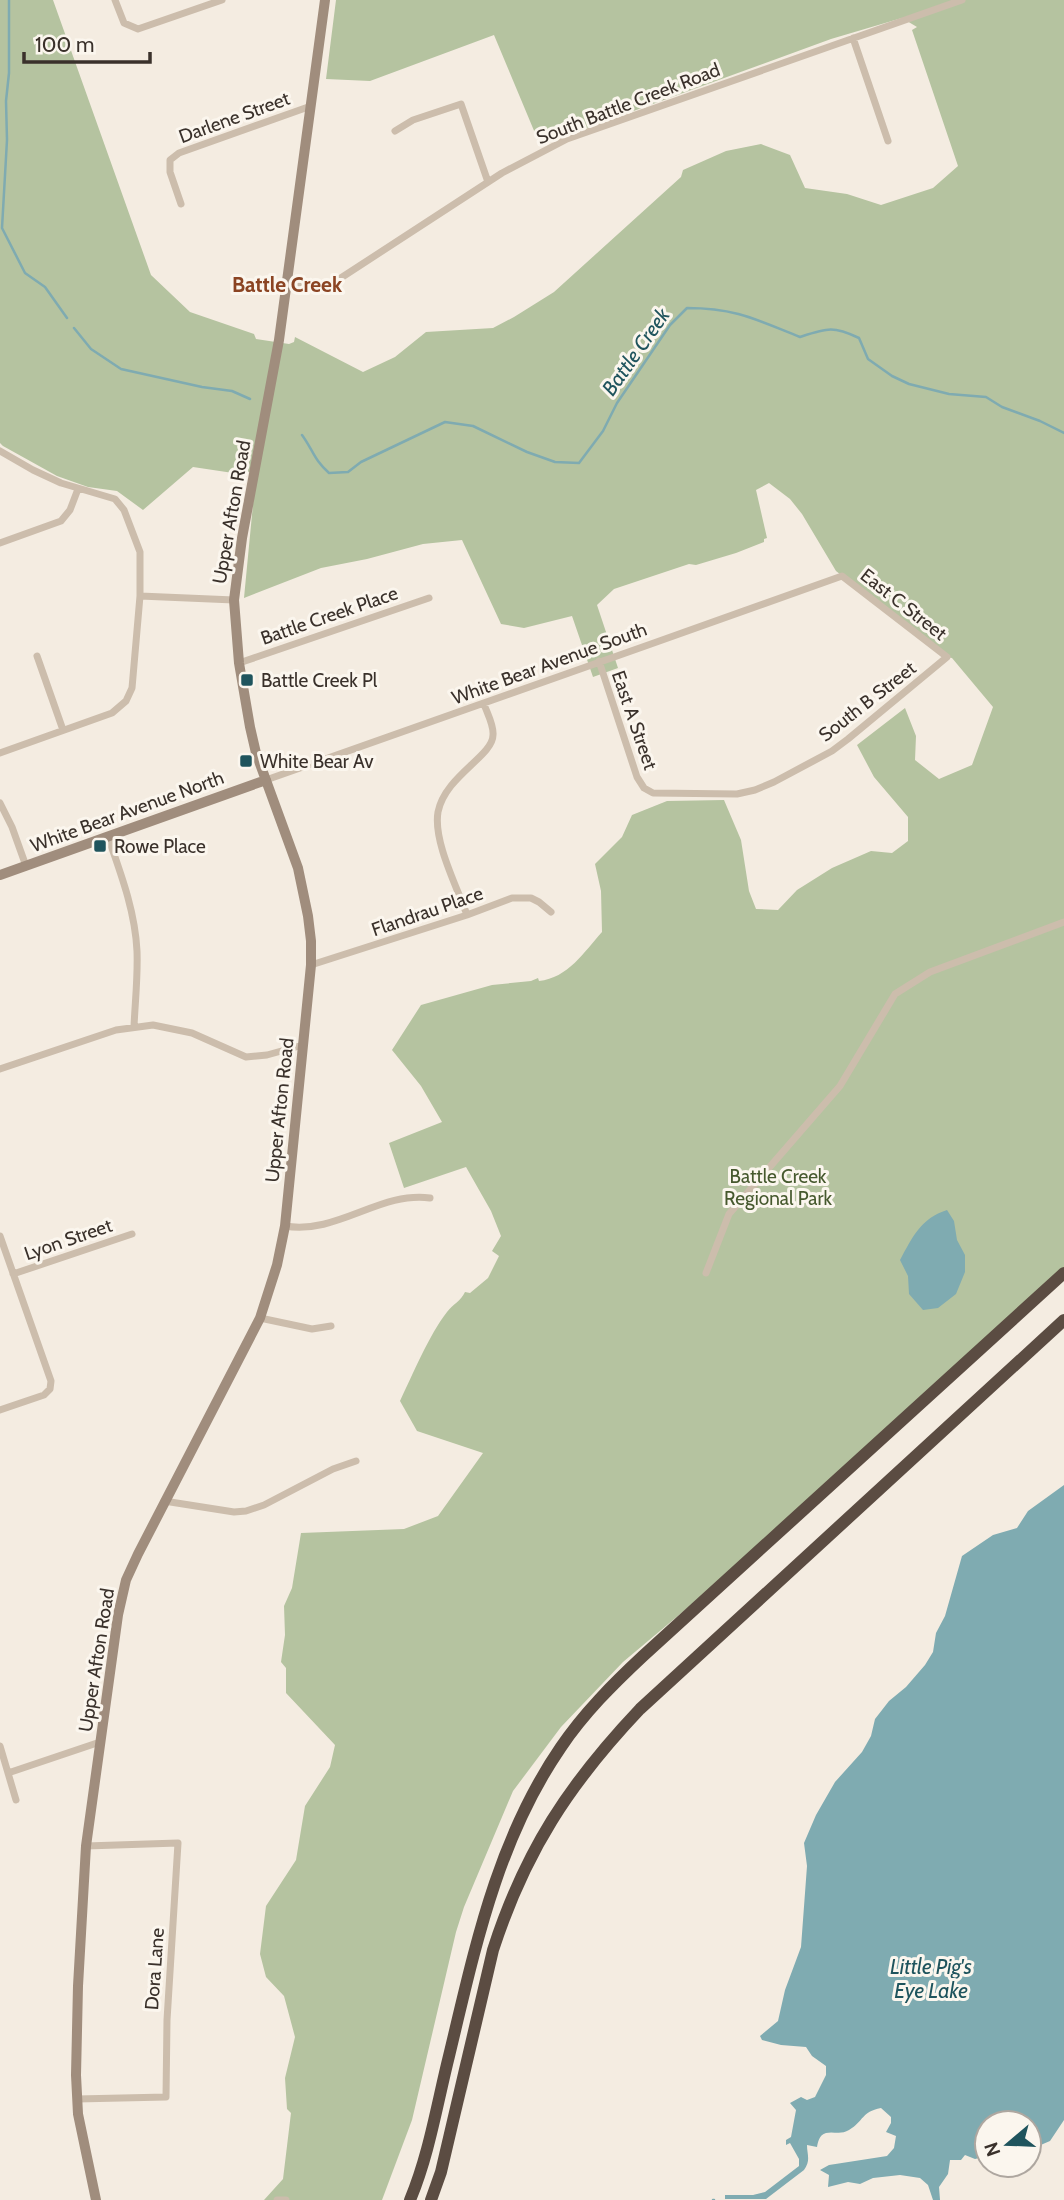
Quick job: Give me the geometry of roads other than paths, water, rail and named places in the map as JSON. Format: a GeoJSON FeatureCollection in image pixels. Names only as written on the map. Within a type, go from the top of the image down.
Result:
{"type":"FeatureCollection","features":[{"type":"Feature","properties":{"kind":"highway"},"geometry":{"type":"LineString","coordinates":[[410,2200],[425,2153],[487,1903],[515,1828],[560,1748],[591,1709],[643,1656],[1064,1273]]}},
{"type":"Feature","properties":{"kind":"highway"},"geometry":{"type":"LineString","coordinates":[[431,2200],[444,2160],[503,1920],[535,1848],[579,1778],[640,1709],[1064,1320]]}},
{"type":"Feature","properties":{"kind":"street"},"geometry":{"type":"LineString","coordinates":[[115,0],[124,23],[138,29],[222,0]]}},
{"type":"Feature","properties":{"kind":"street","name":"Upper Afton Road"},"geometry":{"type":"LineString","coordinates":[[96,2200],[81,2132],[77,2099],[78,1986],[86,1846],[113,1644],[126,1580],[163,1501],[260,1318],[277,1265],[285,1226],[311,965],[309,916],[304,892],[250,727],[239,663],[234,600],[242,538],[279,340],[325,0]]}},
{"type":"Feature","properties":{"kind":"street","name":"South Battle Creek Road"},"geometry":{"type":"LineString","coordinates":[[287,285],[330,285],[488,182],[567,139],[962,0]]}},
{"type":"Feature","properties":{"kind":"street"},"geometry":{"type":"LineString","coordinates":[[853,38],[888,141]]}},
{"type":"Feature","properties":{"kind":"street"},"geometry":{"type":"LineString","coordinates":[[396,131],[413,120],[461,104],[488,182]]}},
{"type":"Feature","properties":{"kind":"street","name":"Darlene Street"},"geometry":{"type":"LineString","coordinates":[[181,204],[170,172],[170,160],[179,153],[311,106]]}},
{"type":"Feature","properties":{"kind":"street"},"geometry":{"type":"LineString","coordinates":[[0,451],[33,470],[78,489],[115,499],[124,510],[140,552],[140,596],[132,688],[126,701],[112,713],[0,753]]}},
{"type":"Feature","properties":{"kind":"street"},"geometry":{"type":"LineString","coordinates":[[0,543],[61,521],[70,510],[78,489]]}},
{"type":"Feature","properties":{"kind":"street","name":"East C Street"},"geometry":{"type":"LineString","coordinates":[[842,576],[947,657]]}},
{"type":"Feature","properties":{"kind":"street","name":"White Bear Avenue South"},"geometry":{"type":"LineString","coordinates":[[266,780],[842,576]]}},
{"type":"Feature","properties":{"kind":"street"},"geometry":{"type":"LineString","coordinates":[[140,596],[234,600]]}},
{"type":"Feature","properties":{"kind":"street","name":"Battle Creek Place"},"geometry":{"type":"LineString","coordinates":[[239,663],[429,598]]}},
{"type":"Feature","properties":{"kind":"street"},"geometry":{"type":"LineString","coordinates":[[37,656],[63,730]]}},
{"type":"Feature","properties":{"kind":"street","name":"South B Street"},"geometry":{"type":"LineString","coordinates":[[644,788],[653,793],[737,794],[774,782],[832,751],[947,657]]}},
{"type":"Feature","properties":{"kind":"street","name":"East A Street"},"geometry":{"type":"LineString","coordinates":[[599,661],[636,777],[644,788]]}},
{"type":"Feature","properties":{"kind":"street"},"geometry":{"type":"LineString","coordinates":[[467,915],[440,841],[438,820],[442,799],[451,783],[486,750],[493,739],[484,704]]}},
{"type":"Feature","properties":{"kind":"street","name":"White Bear Avenue North"},"geometry":{"type":"LineString","coordinates":[[0,875],[266,780]]}},
{"type":"Feature","properties":{"kind":"street"},"geometry":{"type":"LineString","coordinates":[[0,803],[26,866]]}},
{"type":"Feature","properties":{"kind":"street"},"geometry":{"type":"LineString","coordinates":[[108,837],[135,926],[137,976],[134,1027]]}},
{"type":"Feature","properties":{"kind":"street","name":"Flandrau Place"},"geometry":{"type":"LineString","coordinates":[[311,965],[467,915],[509,898],[522,897],[539,902],[551,912]]}},
{"type":"Feature","properties":{"kind":"street"},"geometry":{"type":"LineString","coordinates":[[706,1273],[729,1214],[840,1086],[895,994],[930,972],[1064,922]]}},
{"type":"Feature","properties":{"kind":"street"},"geometry":{"type":"LineString","coordinates":[[0,1069],[116,1030],[153,1025],[183,1031],[246,1057],[267,1055],[303,1045]]}},
{"type":"Feature","properties":{"kind":"street"},"geometry":{"type":"LineString","coordinates":[[285,1226],[318,1227],[402,1199],[430,1198]]}},
{"type":"Feature","properties":{"kind":"street","name":"Lyon Street"},"geometry":{"type":"LineString","coordinates":[[13,1274],[132,1234]]}},
{"type":"Feature","properties":{"kind":"street"},"geometry":{"type":"LineString","coordinates":[[0,1236],[51,1381],[50,1389],[44,1395],[0,1410]]}},
{"type":"Feature","properties":{"kind":"street"},"geometry":{"type":"LineString","coordinates":[[260,1318],[312,1329],[331,1326]]}},
{"type":"Feature","properties":{"kind":"street"},"geometry":{"type":"LineString","coordinates":[[163,1501],[233,1512],[246,1511],[264,1505],[333,1469],[356,1461]]}},
{"type":"Feature","properties":{"kind":"street"},"geometry":{"type":"LineString","coordinates":[[8,1773],[100,1742]]}},
{"type":"Feature","properties":{"kind":"street"},"geometry":{"type":"LineString","coordinates":[[0,1746],[16,1800]]}},
{"type":"Feature","properties":{"kind":"street","name":"Dora Lane"},"geometry":{"type":"LineString","coordinates":[[77,2099],[166,2096],[167,2020],[178,1843],[86,1846]]}},
{"type":"Feature","properties":{"kind":"street"},"geometry":{"type":"LineString","coordinates":[[277,2200],[286,2200]]}},
{"type":"Feature","properties":{"kind":"water"},"geometry":{"type":"Polygon","coordinates":[[[947,1210],[954,1221],[957,1240],[965,1255],[965,1272],[956,1294],[938,1308],[923,1310],[909,1294],[908,1276],[900,1260],[924,1224],[947,1210]]]}},
{"type":"Feature","properties":{"kind":"water","name":"Little Pig's Eye Lake"},"geometry":{"type":"Polygon","coordinates":[[[1064,1485],[1064,2120],[1050,2141],[1043,2144],[1043,2109],[973,2109],[973,2158],[965,2155],[961,2160],[950,2160],[948,2174],[939,2187],[940,2200],[933,2200],[928,2185],[920,2178],[900,2175],[873,2178],[860,2184],[848,2182],[828,2187],[829,2175],[820,2170],[829,2165],[887,2156],[894,2148],[896,2136],[886,2132],[891,2117],[881,2108],[866,2114],[854,2127],[846,2131],[824,2134],[817,2147],[807,2145],[808,2160],[804,2170],[766,2199],[725,2199],[725,2195],[765,2192],[799,2166],[799,2159],[790,2143],[786,2145],[786,2140],[791,2137],[796,2110],[790,2103],[801,2097],[807,2100],[815,2097],[826,2075],[826,2066],[812,2056],[806,2047],[781,2045],[762,2040],[760,2036],[778,2021],[785,1990],[801,1947],[807,1866],[804,1843],[816,1815],[835,1782],[862,1752],[871,1736],[875,1719],[889,1701],[906,1687],[933,1652],[936,1633],[945,1616],[962,1556],[993,1535],[1017,1528],[1028,1511],[1064,1485]]]}},
{"type":"Feature","properties":{"kind":"waterway","name":"Battle Creek"},"geometry":{"type":"LineString","coordinates":[[9,0],[7,140],[2,228],[25,273],[45,287],[67,318]]}},
{"type":"Feature","properties":{"kind":"waterway","name":"Battle Creek"},"geometry":{"type":"LineString","coordinates":[[302,435],[329,473],[348,472],[361,462],[445,422],[473,426],[555,462],[579,463],[603,431],[617,403],[670,325],[687,308],[733,313],[800,337],[824,330],[843,332],[859,338],[868,359],[909,384],[949,394],[986,397],[1002,407],[1064,433]]}},
{"type":"Feature","properties":{"kind":"waterway","name":"Battle Creek"},"geometry":{"type":"LineString","coordinates":[[74,328],[91,349],[121,369],[232,391],[250,399]]}},
{"type":"Feature","properties":{"kind":"place","name":"Battle Creek Pl"},"geometry":{"type":"Point","coordinates":[247,680]}},
{"type":"Feature","properties":{"kind":"place","name":"White Bear Av"},"geometry":{"type":"Point","coordinates":[246,761]}},
{"type":"Feature","properties":{"kind":"place","name":"Rowe Place"},"geometry":{"type":"Point","coordinates":[100,846]}},
{"type":"Feature","properties":{"kind":"district","name":"Battle Creek"},"geometry":{"type":"Point","coordinates":[287,285]}},
{"type":"Feature","properties":{"kind":"park label","name":"Battle Creek Regional Park"},"geometry":{"type":"Point","coordinates":[778,1187]}}]}
